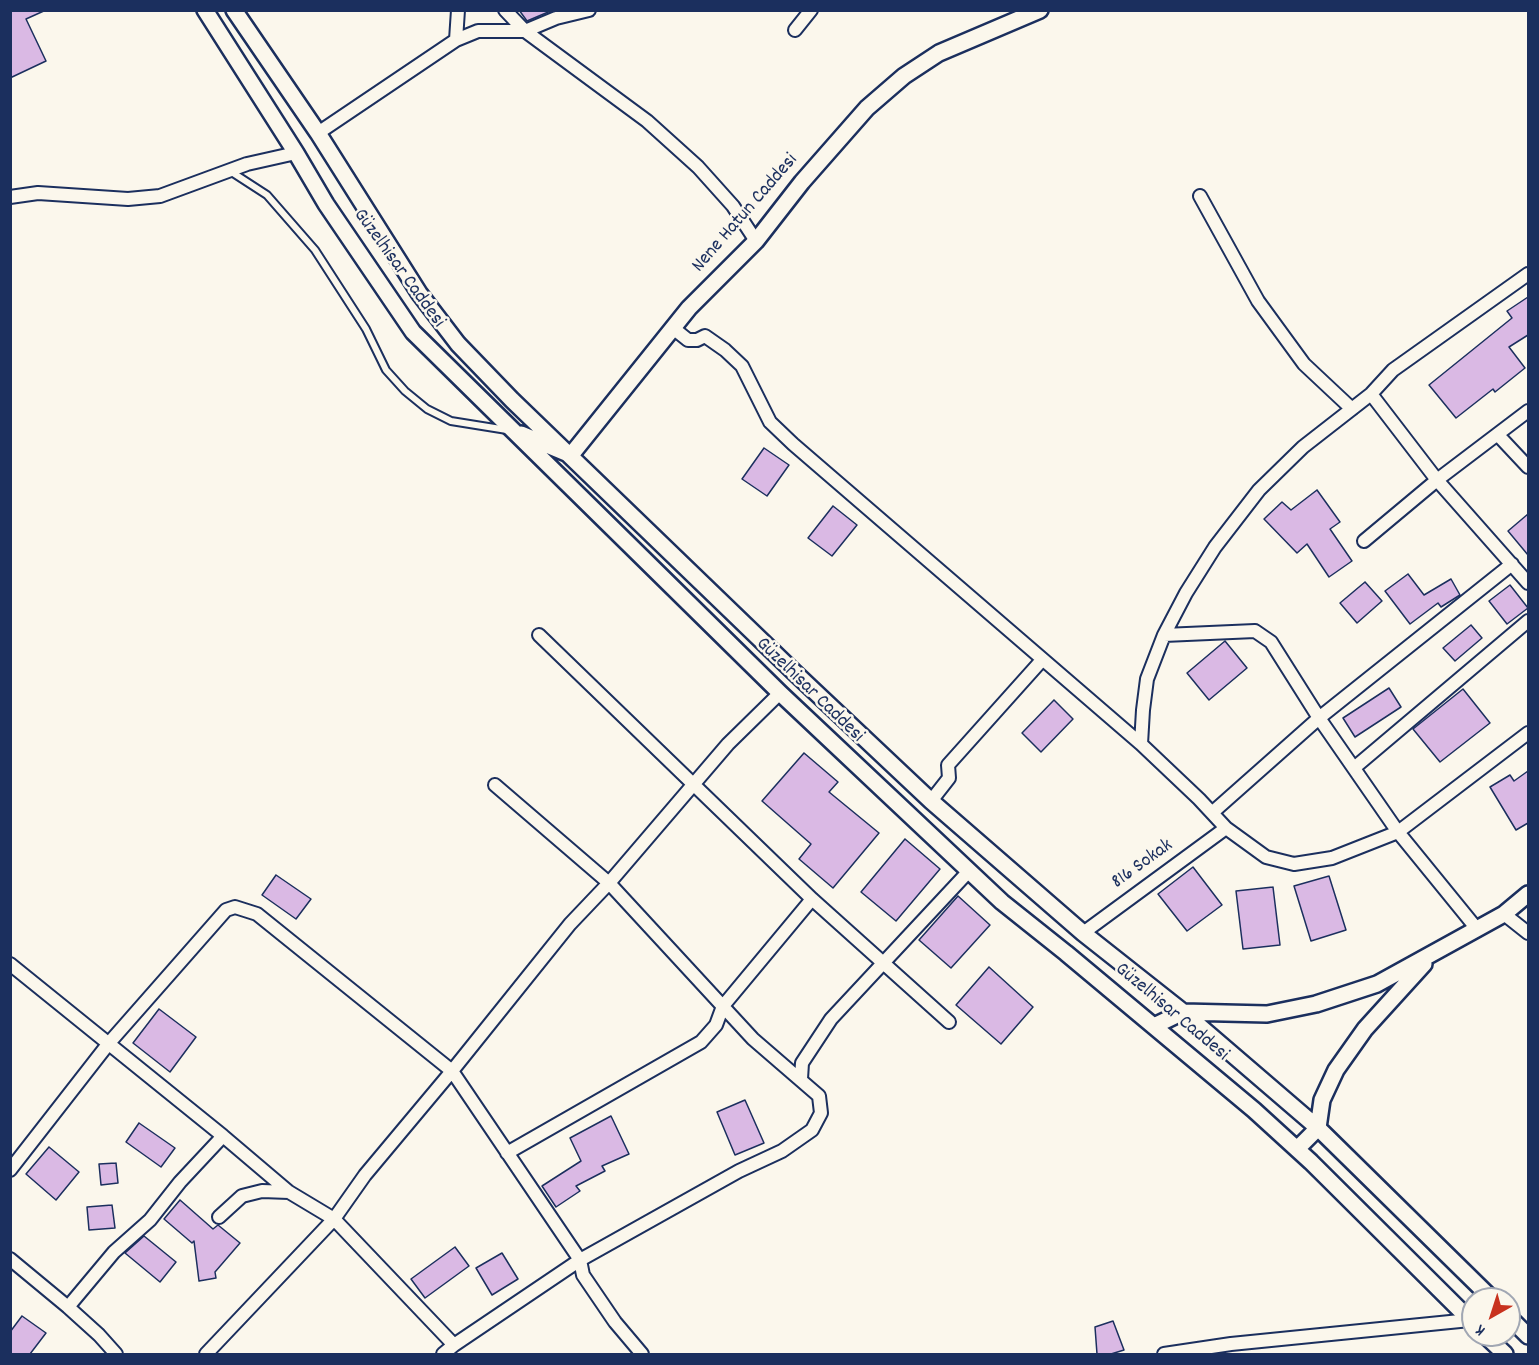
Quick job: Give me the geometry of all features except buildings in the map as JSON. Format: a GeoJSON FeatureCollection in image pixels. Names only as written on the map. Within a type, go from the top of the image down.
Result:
{"type":"FeatureCollection","features":[{"type":"Feature","properties":{"kind":"street","name":"Güzelhisar Caddesi"},"geometry":{"type":"LineString","coordinates":[[205,10],[297,153],[326,204],[413,332],[780,693],[1002,902],[1254,1110],[1461,1311]]}},
{"type":"Feature","properties":{"kind":"street","name":"Güzelhisar Caddesi"},"geometry":{"type":"LineString","coordinates":[[234,10],[318,133],[413,283],[458,344],[512,400],[931,801],[1083,933],[1183,1012],[1318,1128],[1480,1287]]}},
{"type":"Feature","properties":{"kind":"street"},"geometry":{"type":"LineString","coordinates":[[456,40],[458,10]]}},
{"type":"Feature","properties":{"kind":"street"},"geometry":{"type":"LineString","coordinates":[[505,10],[525,31],[647,121],[698,167],[733,206],[756,241]]}},
{"type":"Feature","properties":{"kind":"street"},"geometry":{"type":"LineString","coordinates":[[318,133],[456,40],[477,32],[525,31],[556,18],[590,10]]}},
{"type":"Feature","properties":{"kind":"street"},"geometry":{"type":"LineString","coordinates":[[795,30],[811,10]]}},
{"type":"Feature","properties":{"kind":"street","name":"Nene Hatun Caddesi"},"geometry":{"type":"LineString","coordinates":[[571,455],[689,308],[756,241],[802,182],[859,117],[904,76],[939,53],[1030,12]]}},
{"type":"Feature","properties":{"kind":"street"},"geometry":{"type":"LineString","coordinates":[[10,197],[38,193],[128,199],[160,196],[248,164],[297,153]]}},
{"type":"Feature","properties":{"kind":"street"},"geometry":{"type":"LineString","coordinates":[[1200,196],[1258,301],[1304,364],[1352,409]]}},
{"type":"Feature","properties":{"kind":"street"},"geometry":{"type":"LineString","coordinates":[[1142,744],[1147,679],[1164,635],[1186,593],[1215,547],[1259,490],[1303,447],[1371,394],[1393,370],[1527,278]]}},
{"type":"Feature","properties":{"kind":"street"},"geometry":{"type":"LineString","coordinates":[[673,328],[688,340],[697,340],[705,336],[725,350],[742,366],[770,422],[1042,660],[1142,744],[1213,812],[1226,828],[1266,857],[1294,864],[1332,858],[1398,832],[1528,733]]}},
{"type":"Feature","properties":{"kind":"street"},"geometry":{"type":"LineString","coordinates":[[1371,394],[1437,480],[1528,583]]}},
{"type":"Feature","properties":{"kind":"street"},"geometry":{"type":"LineString","coordinates":[[1364,541],[1437,480],[1528,411]]}},
{"type":"Feature","properties":{"kind":"street"},"geometry":{"type":"LineString","coordinates":[[513,431],[571,455]]}},
{"type":"Feature","properties":{"kind":"street"},"geometry":{"type":"LineString","coordinates":[[1498,435],[1528,466]]}},
{"type":"Feature","properties":{"kind":"street"},"geometry":{"type":"LineString","coordinates":[[1213,812],[1319,718],[1512,564]]}},
{"type":"Feature","properties":{"kind":"street"},"geometry":{"type":"LineString","coordinates":[[1354,768],[1528,621]]}},
{"type":"Feature","properties":{"kind":"street"},"geometry":{"type":"LineString","coordinates":[[1164,635],[1255,631],[1271,642],[1319,718],[1398,832],[1477,928]]}},
{"type":"Feature","properties":{"kind":"street"},"geometry":{"type":"LineString","coordinates":[[539,635],[812,899],[949,1022]]}},
{"type":"Feature","properties":{"kind":"street"},"geometry":{"type":"LineString","coordinates":[[931,801],[949,778],[948,765],[1042,660]]}},
{"type":"Feature","properties":{"kind":"street"},"geometry":{"type":"LineString","coordinates":[[206,1354],[334,1219],[365,1176],[570,924],[609,883],[728,744],[780,693]]}},
{"type":"Feature","properties":{"kind":"street"},"geometry":{"type":"LineString","coordinates":[[443,1354],[580,1260],[739,1171],[782,1151],[812,1130],[821,1113],[819,1096],[753,1039],[609,883],[495,785]]}},
{"type":"Feature","properties":{"kind":"street","name":"816 Sokak"},"geometry":{"type":"LineString","coordinates":[[1083,933],[1226,828]]}},
{"type":"Feature","properties":{"kind":"street"},"geometry":{"type":"LineString","coordinates":[[801,1079],[802,1063],[831,1019],[969,871]]}},
{"type":"Feature","properties":{"kind":"street"},"geometry":{"type":"LineString","coordinates":[[1154,1026],[1183,1012],[1267,1014],[1316,1004],[1377,984],[1504,914],[1528,894]]}},
{"type":"Feature","properties":{"kind":"street"},"geometry":{"type":"LineString","coordinates":[[507,1153],[701,1042],[716,1025],[723,1006],[812,899]]}},
{"type":"Feature","properties":{"kind":"street"},"geometry":{"type":"LineString","coordinates":[[10,1170],[109,1043],[226,910],[235,907],[257,914],[452,1071],[580,1260],[583,1275],[615,1322],[642,1354]]}},
{"type":"Feature","properties":{"kind":"street"},"geometry":{"type":"LineString","coordinates":[[1504,914],[1528,933]]}},
{"type":"Feature","properties":{"kind":"street"},"geometry":{"type":"LineString","coordinates":[[1296,1149],[1318,1128],[1322,1100],[1336,1070],[1365,1029],[1432,955]]}},
{"type":"Feature","properties":{"kind":"street"},"geometry":{"type":"LineString","coordinates":[[10,964],[289,1192],[334,1219],[454,1345]]}},
{"type":"Feature","properties":{"kind":"street"},"geometry":{"type":"LineString","coordinates":[[68,1307],[114,1252],[150,1220],[180,1182],[223,1136]]}},
{"type":"Feature","properties":{"kind":"street"},"geometry":{"type":"LineString","coordinates":[[219,1217],[242,1196],[262,1191],[289,1192]]}},
{"type":"Feature","properties":{"kind":"street"},"geometry":{"type":"LineString","coordinates":[[10,1260],[68,1307],[116,1354]]}},
{"type":"Feature","properties":{"kind":"street"},"geometry":{"type":"LineString","coordinates":[[1164,1354],[1230,1349],[1461,1322]]}},
{"type":"Feature","properties":{"kind":"lane"},"geometry":{"type":"LineString","coordinates":[[229,171],[267,195],[315,250],[366,329],[386,370],[405,391],[427,409],[451,421],[513,431]]}}]}
